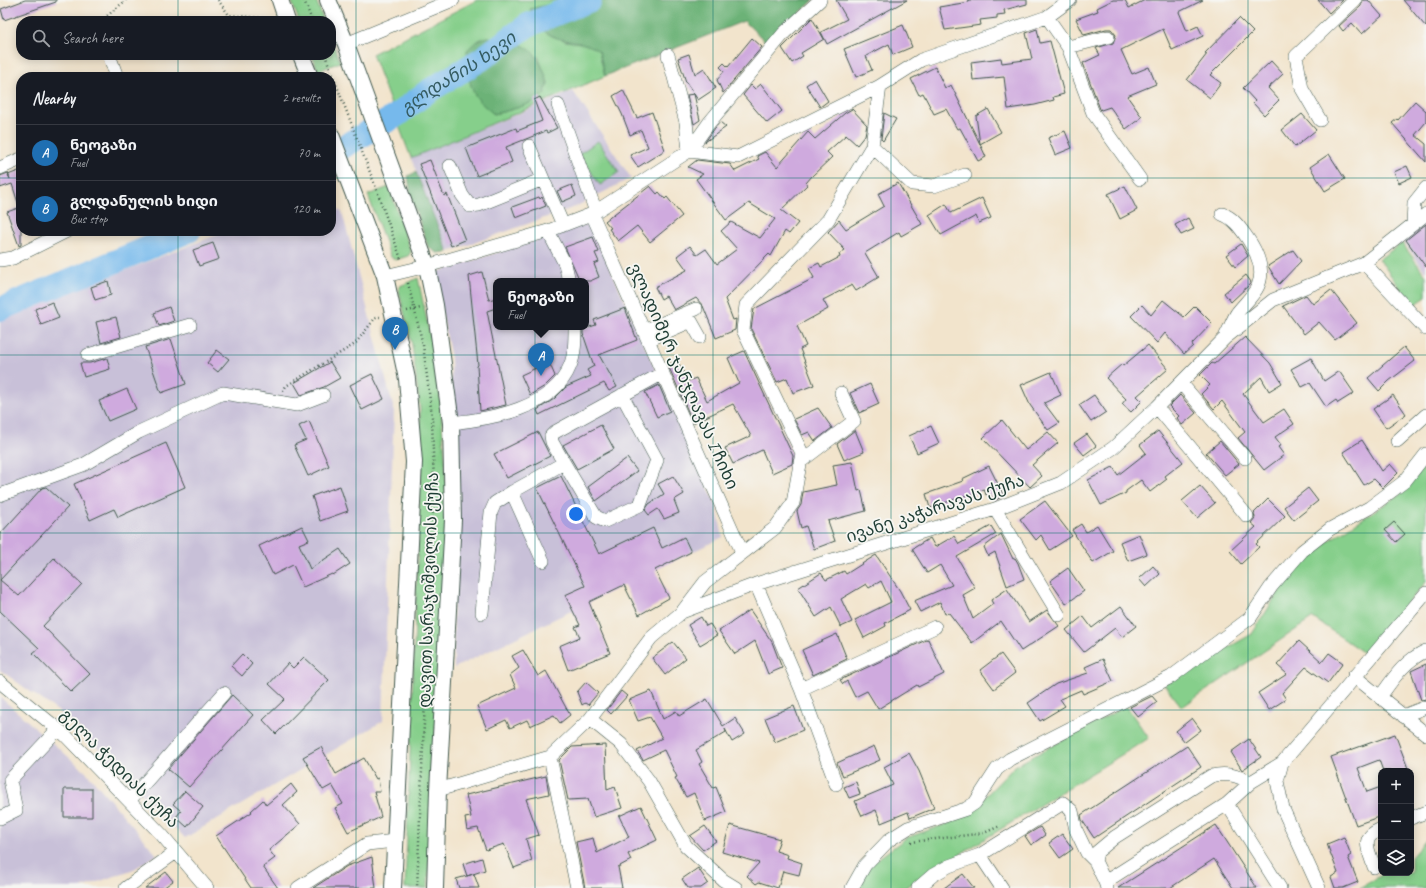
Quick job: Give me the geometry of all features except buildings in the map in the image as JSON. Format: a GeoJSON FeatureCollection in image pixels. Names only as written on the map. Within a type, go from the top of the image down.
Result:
{"type":"FeatureCollection","features":[{"type":"Feature","properties":{"kind":"main road"},"geometry":{"type":"LineString","coordinates":[[280,0],[285,16]]}},
{"type":"Feature","properties":{"kind":"main road"},"geometry":{"type":"LineString","coordinates":[[328,0],[335,16]]}},
{"type":"Feature","properties":{"kind":"main road"},"geometry":{"type":"LineString","coordinates":[[336,20],[346,44]]}},
{"type":"Feature","properties":{"kind":"main road","name":"დავით სარაჯიშვილის ქუჩა"},"geometry":{"type":"LineString","coordinates":[[346,44],[351,62],[427,266],[435,305],[451,423],[453,520],[438,790],[435,888]]}},
{"type":"Feature","properties":{"kind":"main road"},"geometry":{"type":"LineString","coordinates":[[303,60],[308,72]]}},
{"type":"Feature","properties":{"kind":"main road","name":"დავით სარაჯიშვილის ქუჩა"},"geometry":{"type":"LineString","coordinates":[[336,149],[385,276],[407,379],[414,462],[393,888]]}},
{"type":"Feature","properties":{"kind":"street"},"geometry":{"type":"LineString","coordinates":[[346,44],[453,0]]}},
{"type":"Feature","properties":{"kind":"street"},"geometry":{"type":"LineString","coordinates":[[385,276],[427,266],[548,231],[594,213],[689,151],[709,123],[784,33],[820,0]]}},
{"type":"Feature","properties":{"kind":"street"},"geometry":{"type":"LineString","coordinates":[[689,151],[738,157],[880,86],[921,60],[1047,17],[1070,0]]}},
{"type":"Feature","properties":{"kind":"street"},"geometry":{"type":"LineString","coordinates":[[1320,120],[1302,89],[1296,56],[1355,0]]}},
{"type":"Feature","properties":{"kind":"street"},"geometry":{"type":"LineString","coordinates":[[1047,17],[1068,47],[1093,113],[1140,180]]}},
{"type":"Feature","properties":{"kind":"street"},"geometry":{"type":"LineString","coordinates":[[1068,47],[1108,37]]}},
{"type":"Feature","properties":{"kind":"street"},"geometry":{"type":"LineString","coordinates":[[668,55],[686,122],[689,151]]}},
{"type":"Feature","properties":{"kind":"street"},"geometry":{"type":"LineString","coordinates":[[111,60],[115,72]]}},
{"type":"Feature","properties":{"kind":"street"},"geometry":{"type":"LineString","coordinates":[[682,612],[705,582],[775,528],[793,503],[802,453],[743,330],[746,305],[828,220],[872,146],[880,86]]}},
{"type":"Feature","properties":{"kind":"street","name":"ვლადიმერ ჯანჯღავას I ჩიხი"},"geometry":{"type":"LineString","coordinates":[[558,105],[594,213],[742,552]]}},
{"type":"Feature","properties":{"kind":"street"},"geometry":{"type":"LineString","coordinates":[[529,146],[563,225]]}},
{"type":"Feature","properties":{"kind":"street"},"geometry":{"type":"LineString","coordinates":[[872,146],[912,184],[934,186],[965,175]]}},
{"type":"Feature","properties":{"kind":"street"},"geometry":{"type":"LineString","coordinates":[[0,168],[16,161]]}},
{"type":"Feature","properties":{"kind":"street"},"geometry":{"type":"LineString","coordinates":[[450,166],[462,195],[470,206],[479,205],[543,179]]}},
{"type":"Feature","properties":{"kind":"street"},"geometry":{"type":"LineString","coordinates":[[1413,224],[1414,203],[1426,188]]}},
{"type":"Feature","properties":{"kind":"street"},"geometry":{"type":"LineString","coordinates":[[1222,214],[1228,216],[1239,227],[1252,246],[1259,261],[1261,274],[1258,286],[1236,314],[1224,338]]}},
{"type":"Feature","properties":{"kind":"street","name":"ივანე კაჭარავას ქუჩა"},"geometry":{"type":"LineString","coordinates":[[438,790],[550,757],[590,719],[651,638],[682,612],[756,584],[995,509],[1061,484],[1112,448],[1157,407],[1224,338],[1273,300],[1364,263],[1426,214]]}},
{"type":"Feature","properties":{"kind":"street"},"geometry":{"type":"LineString","coordinates":[[548,231],[565,264],[568,278]]}},
{"type":"Feature","properties":{"kind":"street"},"geometry":{"type":"LineString","coordinates":[[0,260],[13,258],[57,236]]}},
{"type":"Feature","properties":{"kind":"street"},"geometry":{"type":"LineString","coordinates":[[1364,263],[1426,329]]}},
{"type":"Feature","properties":{"kind":"street"},"geometry":{"type":"LineString","coordinates":[[646,335],[696,309]]}},
{"type":"Feature","properties":{"kind":"street"},"geometry":{"type":"LineString","coordinates":[[646,335],[691,321],[700,337]]}},
{"type":"Feature","properties":{"kind":"street"},"geometry":{"type":"LineString","coordinates":[[88,355],[190,325]]}},
{"type":"Feature","properties":{"kind":"street"},"geometry":{"type":"LineString","coordinates":[[451,423],[489,419],[529,405],[557,386],[570,367],[574,350],[575,330]]}},
{"type":"Feature","properties":{"kind":"street"},"geometry":{"type":"LineString","coordinates":[[622,395],[657,460],[640,505],[606,521],[600,520],[596,517],[552,442],[552,436],[555,432],[622,395],[663,373]]}},
{"type":"Feature","properties":{"kind":"street"},"geometry":{"type":"LineString","coordinates":[[1180,383],[1245,458]]}},
{"type":"Feature","properties":{"kind":"street"},"geometry":{"type":"LineString","coordinates":[[800,462],[854,421],[841,392]]}},
{"type":"Feature","properties":{"kind":"street"},"geometry":{"type":"LineString","coordinates":[[0,495],[83,465],[139,432],[223,393],[297,404],[323,395]]}},
{"type":"Feature","properties":{"kind":"street"},"geometry":{"type":"LineString","coordinates":[[1157,407],[1247,516]]}},
{"type":"Feature","properties":{"kind":"street"},"geometry":{"type":"LineString","coordinates":[[1397,441],[1426,415]]}},
{"type":"Feature","properties":{"kind":"street"},"geometry":{"type":"LineString","coordinates":[[852,888],[865,865],[889,840],[908,828],[966,809],[975,803],[997,769],[1010,759],[1171,677],[1250,618],[1271,586],[1302,551],[1330,529],[1369,508],[1405,481],[1426,454]]}},
{"type":"Feature","properties":{"kind":"street"},"geometry":{"type":"LineString","coordinates":[[482,613],[491,512],[496,503],[512,492],[564,463]]}},
{"type":"Feature","properties":{"kind":"street"},"geometry":{"type":"LineString","coordinates":[[512,492],[543,561]]}},
{"type":"Feature","properties":{"kind":"street"},"geometry":{"type":"LineString","coordinates":[[995,509],[1059,615]]}},
{"type":"Feature","properties":{"kind":"street"},"geometry":{"type":"LineString","coordinates":[[756,584],[801,689],[836,784]]}},
{"type":"Feature","properties":{"kind":"street"},"geometry":{"type":"LineString","coordinates":[[918,888],[933,875],[949,866],[980,855],[1063,803],[1072,811],[1076,830],[1087,853],[1094,861],[1106,885],[1227,804],[1251,782],[1282,764],[1354,676],[1426,593]]}},
{"type":"Feature","properties":{"kind":"street"},"geometry":{"type":"LineString","coordinates":[[801,689],[935,627]]}},
{"type":"Feature","properties":{"kind":"street"},"geometry":{"type":"LineString","coordinates":[[1380,697],[1401,668],[1416,655],[1426,651]]}},
{"type":"Feature","properties":{"kind":"street"},"geometry":{"type":"LineString","coordinates":[[1354,676],[1426,734]]}},
{"type":"Feature","properties":{"kind":"street","name":"გელა ჭედიას ქუჩა"},"geometry":{"type":"LineString","coordinates":[[0,682],[58,729],[176,852],[207,888]]}},
{"type":"Feature","properties":{"kind":"street"},"geometry":{"type":"LineString","coordinates":[[128,801],[224,693]]}},
{"type":"Feature","properties":{"kind":"street"},"geometry":{"type":"LineString","coordinates":[[1403,716],[1426,707]]}},
{"type":"Feature","properties":{"kind":"street"},"geometry":{"type":"LineString","coordinates":[[590,719],[621,744],[649,781],[686,846],[723,880],[736,888]]}},
{"type":"Feature","properties":{"kind":"street"},"geometry":{"type":"LineString","coordinates":[[0,818],[16,810],[5,779],[58,729]]}},
{"type":"Feature","properties":{"kind":"street"},"geometry":{"type":"LineString","coordinates":[[550,757],[577,888]]}},
{"type":"Feature","properties":{"kind":"street"},"geometry":{"type":"LineString","coordinates":[[1282,764],[1277,781],[1283,809],[1318,888]]}},
{"type":"Feature","properties":{"kind":"street"},"geometry":{"type":"LineString","coordinates":[[1094,861],[1097,852],[1115,837],[1211,776],[1221,773],[1234,775],[1251,782]]}},
{"type":"Feature","properties":{"kind":"street"},"geometry":{"type":"LineString","coordinates":[[1227,804],[1280,888]]}},
{"type":"Feature","properties":{"kind":"street"},"geometry":{"type":"LineString","coordinates":[[1414,817],[1426,812]]}},
{"type":"Feature","properties":{"kind":"street"},"geometry":{"type":"LineString","coordinates":[[1374,868],[1366,843],[1368,837],[1373,832],[1378,831]]}},
{"type":"Feature","properties":{"kind":"street"},"geometry":{"type":"LineString","coordinates":[[298,888],[367,844],[395,841]]}},
{"type":"Feature","properties":{"kind":"street"},"geometry":{"type":"LineString","coordinates":[[126,888],[176,852]]}},
{"type":"Feature","properties":{"kind":"street"},"geometry":{"type":"LineString","coordinates":[[980,855],[1002,888]]}},
{"type":"Feature","properties":{"kind":"path"},"geometry":{"type":"LineString","coordinates":[[108,16],[126,0]]}},
{"type":"Feature","properties":{"kind":"path"},"geometry":{"type":"LineString","coordinates":[[218,0],[229,15],[239,16]]}},
{"type":"Feature","properties":{"kind":"path"},"geometry":{"type":"LineString","coordinates":[[304,0],[310,16]]}},
{"type":"Feature","properties":{"kind":"path"},"geometry":{"type":"LineString","coordinates":[[327,60],[332,72]]}},
{"type":"Feature","properties":{"kind":"path"},"geometry":{"type":"LineString","coordinates":[[336,83],[376,188]]}},
{"type":"Feature","properties":{"kind":"path"},"geometry":{"type":"LineString","coordinates":[[278,401],[286,386],[355,344],[376,317],[435,305]]}},
{"type":"Feature","properties":{"kind":"path"},"geometry":{"type":"LineString","coordinates":[[889,840],[904,843],[957,837],[984,833],[1005,823]]}},
{"type":"Feature","properties":{"kind":"shaded area"},"geometry":{"type":"Polygon","coordinates":[[[573,91],[631,178],[575,207],[448,252],[411,158],[573,91]]]}},
{"type":"Feature","properties":{"kind":"shaded area"},"geometry":{"type":"Polygon","coordinates":[[[336,209],[342,212],[394,410],[383,721],[185,838],[72,721],[0,670],[0,319],[214,236],[336,236],[336,209]]]}},
{"type":"Feature","properties":{"kind":"shaded area"},"geometry":{"type":"Polygon","coordinates":[[[1426,219],[1426,273],[1402,239],[1426,219]]]}},
{"type":"Feature","properties":{"kind":"shaded area"},"geometry":{"type":"Polygon","coordinates":[[[590,223],[716,505],[723,537],[454,668],[451,358],[434,273],[590,223]]]}},
{"type":"Feature","properties":{"kind":"shaded area"},"geometry":{"type":"Polygon","coordinates":[[[0,697],[88,774],[157,855],[134,869],[81,888],[0,888],[0,697]]]}},
{"type":"Feature","properties":{"kind":"green space"},"geometry":{"type":"Polygon","coordinates":[[[291,0],[316,0],[322,16],[297,16],[291,0]]]}},
{"type":"Feature","properties":{"kind":"green space"},"geometry":{"type":"Polygon","coordinates":[[[477,0],[569,0],[530,10],[565,41],[590,44],[599,51],[605,76],[411,158],[372,54],[477,0]],[[538,56],[494,114],[534,101],[548,83],[538,56]]]}},
{"type":"Feature","properties":{"kind":"green space"},"geometry":{"type":"Polygon","coordinates":[[[569,0],[814,0],[767,43],[744,21],[605,76],[599,51],[585,44],[554,37],[547,33],[541,28],[530,9],[569,0]]]}},
{"type":"Feature","properties":{"kind":"green space"},"geometry":{"type":"Polygon","coordinates":[[[488,37],[520,44],[533,53],[539,60],[548,83],[545,93],[541,97],[529,104],[494,114],[485,107],[474,93],[471,86],[468,70],[467,50],[478,40],[488,37]]]}},
{"type":"Feature","properties":{"kind":"green space"},"geometry":{"type":"Polygon","coordinates":[[[336,52],[340,62],[318,71],[314,60],[336,60],[336,52]]]}},
{"type":"Feature","properties":{"kind":"green space"},"geometry":{"type":"Polygon","coordinates":[[[598,141],[619,172],[600,185],[579,154],[598,141]]]}},
{"type":"Feature","properties":{"kind":"green space"},"geometry":{"type":"Polygon","coordinates":[[[416,172],[448,252],[437,253],[428,247],[411,196],[408,176],[416,172]]]}},
{"type":"Feature","properties":{"kind":"green space"},"geometry":{"type":"Polygon","coordinates":[[[389,187],[411,252],[408,256],[395,260],[390,256],[368,195],[389,187]]]}},
{"type":"Feature","properties":{"kind":"green space"},"geometry":{"type":"Polygon","coordinates":[[[1402,243],[1426,276],[1426,297],[1413,306],[1379,259],[1402,243]]]}},
{"type":"Feature","properties":{"kind":"green space"},"geometry":{"type":"Polygon","coordinates":[[[418,278],[438,375],[445,457],[446,515],[428,888],[405,888],[421,463],[420,408],[412,345],[399,291],[400,286],[418,278]]]}},
{"type":"Feature","properties":{"kind":"green space"},"geometry":{"type":"Polygon","coordinates":[[[1426,465],[1426,582],[1364,653],[1313,618],[1182,707],[1164,684],[1252,634],[1299,560],[1399,495],[1426,465]]]}},
{"type":"Feature","properties":{"kind":"green space"},"geometry":{"type":"Polygon","coordinates":[[[1126,706],[1149,738],[905,888],[858,888],[868,866],[906,838],[949,823],[972,810],[1015,766],[1126,706]]]}},
{"type":"Feature","properties":{"kind":"green space"},"geometry":{"type":"Polygon","coordinates":[[[1426,840],[1426,888],[1360,888],[1380,876],[1414,876],[1414,854],[1426,840]]]}},
{"type":"Feature","properties":{"kind":"waterway","name":"გლდანის ხევი"},"geometry":{"type":"LineString","coordinates":[[336,151],[397,115],[427,92],[480,60],[528,25],[590,0]]}},
{"type":"Feature","properties":{"kind":"waterway","name":"გლდანის ხევი"},"geometry":{"type":"LineString","coordinates":[[0,309],[177,236]]}},
{"type":"Feature","properties":{"kind":"place","name":"გლდანულის ხიდი"},"geometry":{"type":"Point","coordinates":[395,350]}},
{"type":"Feature","properties":{"kind":"place","name":"ნეოგაზი"},"geometry":{"type":"Point","coordinates":[541,376]}}]}
